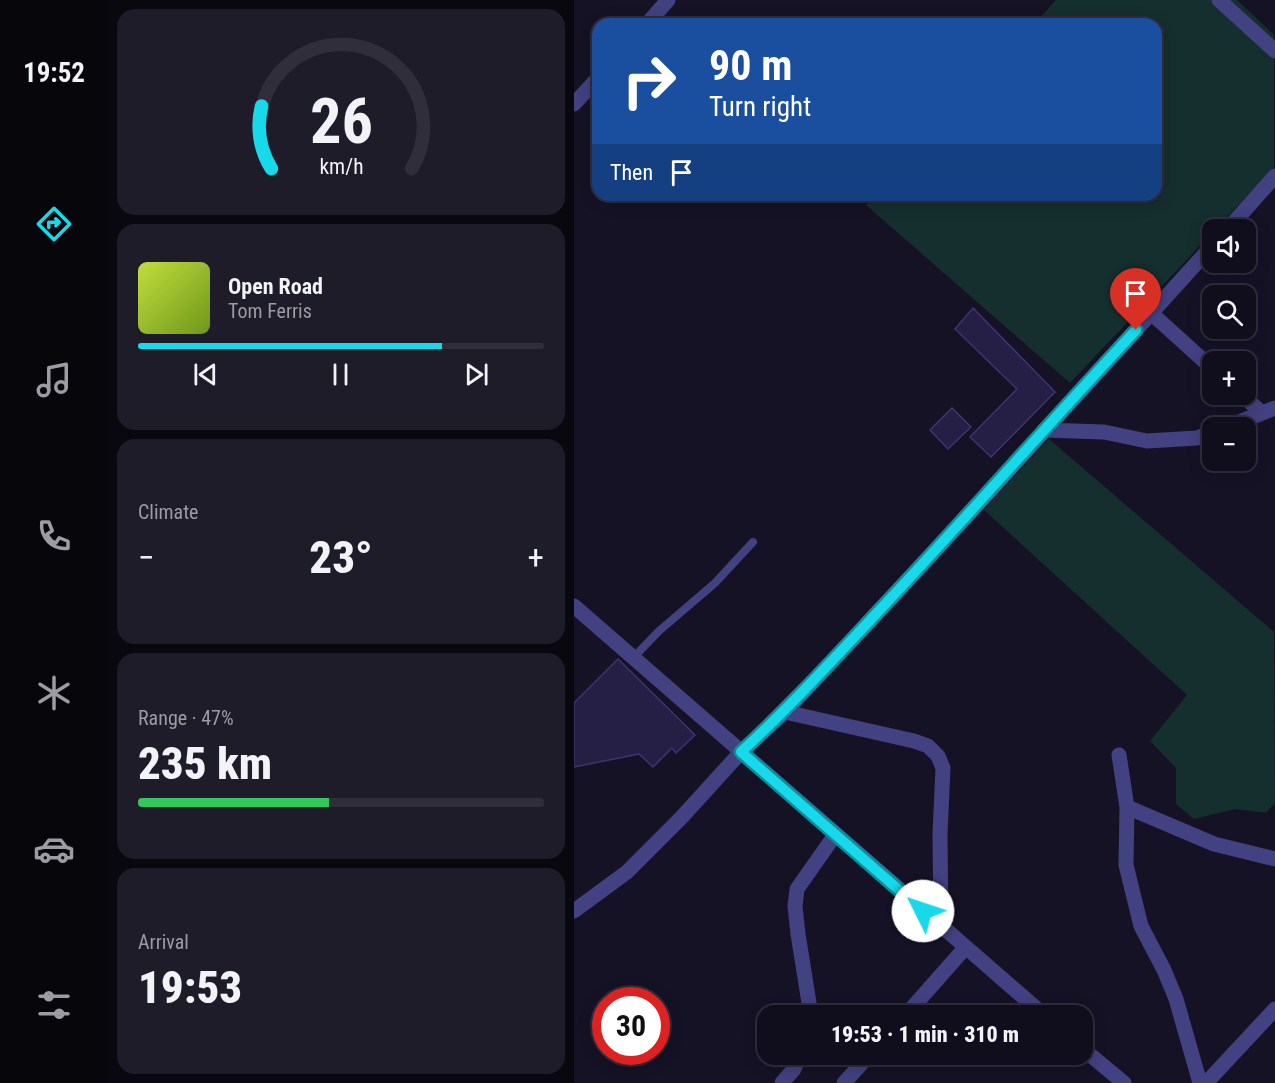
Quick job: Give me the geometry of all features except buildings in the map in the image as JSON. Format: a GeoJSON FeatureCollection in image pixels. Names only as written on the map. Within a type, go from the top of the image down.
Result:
{"type":"FeatureCollection","features":[{"type":"Feature","properties":{"kind":"street"},"geometry":{"type":"LineString","coordinates":[[652,18],[668,0]]}},
{"type":"Feature","properties":{"kind":"street"},"geometry":{"type":"LineString","coordinates":[[1219,0],[1274,51]]}},
{"type":"Feature","properties":{"kind":"street"},"geometry":{"type":"LineString","coordinates":[[574,104],[592,84]]}},
{"type":"Feature","properties":{"kind":"street"},"geometry":{"type":"LineString","coordinates":[[1237,219],[1274,176]]}},
{"type":"Feature","properties":{"kind":"street"},"geometry":{"type":"LineString","coordinates":[[574,911],[627,872],[681,818],[741,752],[785,712],[979,504],[1202,257]]}},
{"type":"Feature","properties":{"kind":"street"},"geometry":{"type":"LineString","coordinates":[[1151,313],[1202,359]]}},
{"type":"Feature","properties":{"kind":"street"},"geometry":{"type":"LineString","coordinates":[[1252,417],[1268,411]]}},
{"type":"Feature","properties":{"kind":"street"},"geometry":{"type":"LineString","coordinates":[[1044,430],[1104,432],[1147,441],[1202,436]]}},
{"type":"Feature","properties":{"kind":"street"},"geometry":{"type":"LineString","coordinates":[[574,606],[1032,1005]]}},
{"type":"Feature","properties":{"kind":"street"},"geometry":{"type":"LineString","coordinates":[[785,712],[914,741],[928,746],[938,756],[943,768],[940,834],[941,927]]}},
{"type":"Feature","properties":{"kind":"street"},"geometry":{"type":"LineString","coordinates":[[1120,755],[1127,807],[1126,865],[1141,926],[1176,999],[1200,1083]]}},
{"type":"Feature","properties":{"kind":"street"},"geometry":{"type":"LineString","coordinates":[[1127,807],[1214,844],[1274,860]]}},
{"type":"Feature","properties":{"kind":"street"},"geometry":{"type":"LineString","coordinates":[[809,1005],[795,906],[797,889],[835,835]]}},
{"type":"Feature","properties":{"kind":"street"},"geometry":{"type":"LineString","coordinates":[[915,1005],[965,948]]}},
{"type":"Feature","properties":{"kind":"street"},"geometry":{"type":"LineString","coordinates":[[1206,1083],[1274,1009]]}},
{"type":"Feature","properties":{"kind":"street"},"geometry":{"type":"LineString","coordinates":[[1093,1057],[1124,1083]]}},
{"type":"Feature","properties":{"kind":"street"},"geometry":{"type":"LineString","coordinates":[[782,1083],[796,1065]]}},
{"type":"Feature","properties":{"kind":"street"},"geometry":{"type":"LineString","coordinates":[[844,1083],[860,1065]]}},
{"type":"Feature","properties":{"kind":"lane"},"geometry":{"type":"LineString","coordinates":[[633,658],[715,583],[753,542]]}},
{"type":"Feature","properties":{"kind":"green space"},"geometry":{"type":"Polygon","coordinates":[[[1056,0],[1237,0],[1274,35],[1274,167],[1225,219],[1202,219],[1202,244],[1070,383],[866,205],[870,201],[1162,201],[1162,18],[1040,18],[1056,0]]]}},
{"type":"Feature","properties":{"kind":"green space"},"geometry":{"type":"Polygon","coordinates":[[[1049,439],[1274,632],[1275,803],[1266,813],[1235,809],[1194,819],[1176,804],[1176,768],[1150,741],[1187,695],[984,510],[1049,439]]]}},
{"type":"Feature","properties":{"kind":"route"},"geometry":{"type":"LineString","coordinates":[[923,911],[741,752],[785,712],[979,504],[1136,330]]}}]}
